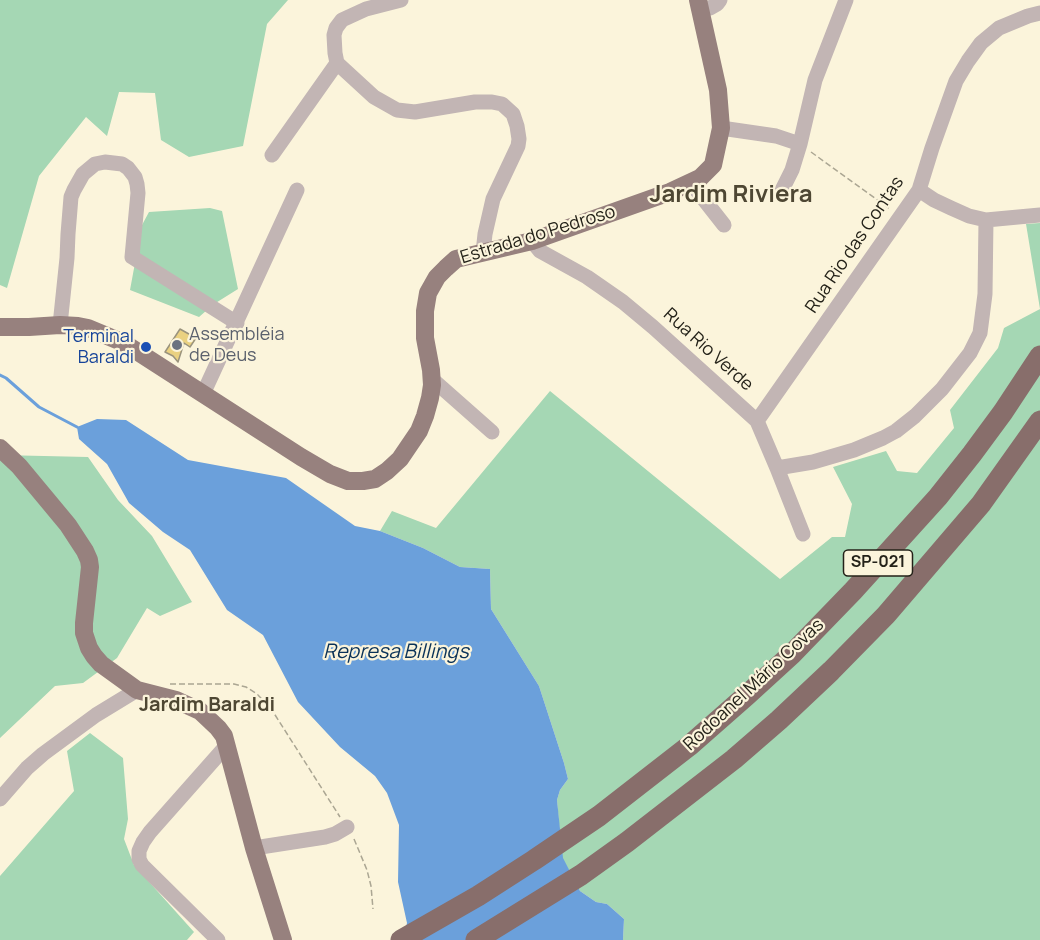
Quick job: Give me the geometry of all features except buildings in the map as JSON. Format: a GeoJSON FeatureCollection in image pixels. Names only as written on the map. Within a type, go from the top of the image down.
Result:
{"type":"FeatureCollection","features":[{"type":"Feature","properties":{"kind":"highway","name":"Rodoanel Mário Covas"},"geometry":{"type":"LineString","coordinates":[[401,940],[478,896],[599,816],[689,746],[792,654],[938,497],[1003,412],[1040,356]]}},
{"type":"Feature","properties":{"kind":"highway","name":"SP-021"},"geometry":{"type":"LineString","coordinates":[[476,940],[581,875],[687,796],[779,720],[886,615],[981,504],[1040,422]]}},
{"type":"Feature","properties":{"kind":"main road","name":"Estrada do Pedroso"},"geometry":{"type":"LineString","coordinates":[[0,327],[60,325],[88,328],[124,343],[330,474],[348,481],[375,478],[400,459],[419,431],[430,398],[432,379],[425,338],[424,311],[428,293],[437,277],[456,259],[532,241],[670,192],[700,178],[713,165],[721,128],[718,90],[698,4]]}},
{"type":"Feature","properties":{"kind":"main road"},"geometry":{"type":"LineString","coordinates":[[0,448],[19,466],[68,525],[89,560],[84,622],[88,648],[101,664],[137,690],[176,700],[200,711],[224,736],[254,848],[283,940]]}},
{"type":"Feature","properties":{"kind":"street"},"geometry":{"type":"LineString","coordinates":[[401,0],[366,9],[342,20],[334,35],[338,63],[374,97],[397,110],[415,112],[475,102],[492,102],[502,104],[513,114],[518,126],[518,146],[493,199],[483,253]]}},
{"type":"Feature","properties":{"kind":"street"},"geometry":{"type":"LineString","coordinates":[[698,4],[710,8],[720,0]]}},
{"type":"Feature","properties":{"kind":"street"},"geometry":{"type":"LineString","coordinates":[[782,190],[792,170],[800,144],[815,80],[846,0]]}},
{"type":"Feature","properties":{"kind":"street","name":"Rua Rio das Contas"},"geometry":{"type":"LineString","coordinates":[[757,421],[919,190],[956,81],[968,61],[981,43],[999,28],[1040,13]]}},
{"type":"Feature","properties":{"kind":"street"},"geometry":{"type":"LineString","coordinates":[[272,155],[338,63]]}},
{"type":"Feature","properties":{"kind":"street"},"geometry":{"type":"LineString","coordinates":[[721,128],[776,136],[800,144]]}},
{"type":"Feature","properties":{"kind":"street"},"geometry":{"type":"LineString","coordinates":[[60,325],[68,258],[71,197],[84,174],[95,165],[105,162],[122,164],[128,168],[137,184],[132,257],[237,323]]}},
{"type":"Feature","properties":{"kind":"street"},"geometry":{"type":"LineString","coordinates":[[691,183],[724,225]]}},
{"type":"Feature","properties":{"kind":"street"},"geometry":{"type":"LineString","coordinates":[[203,394],[297,190]]}},
{"type":"Feature","properties":{"kind":"street"},"geometry":{"type":"LineString","coordinates":[[919,190],[951,208],[986,220],[1040,215]]}},
{"type":"Feature","properties":{"kind":"street"},"geometry":{"type":"LineString","coordinates":[[777,468],[813,462],[854,450],[883,438],[915,416],[942,389],[970,353],[980,333],[985,294],[986,220]]}},
{"type":"Feature","properties":{"kind":"street","name":"Rua Rio Verde"},"geometry":{"type":"LineString","coordinates":[[532,241],[540,251],[586,277],[623,302],[757,421],[803,534]]}},
{"type":"Feature","properties":{"kind":"street"},"geometry":{"type":"LineString","coordinates":[[432,379],[492,432]]}},
{"type":"Feature","properties":{"kind":"street"},"geometry":{"type":"LineString","coordinates":[[0,799],[27,768],[43,754],[96,715],[137,690]]}},
{"type":"Feature","properties":{"kind":"street"},"geometry":{"type":"LineString","coordinates":[[218,940],[142,865],[139,852],[150,832],[227,745]]}},
{"type":"Feature","properties":{"kind":"street"},"geometry":{"type":"LineString","coordinates":[[254,848],[325,837],[347,827]]}},
{"type":"Feature","properties":{"kind":"path"},"geometry":{"type":"LineString","coordinates":[[800,144],[901,217]]}},
{"type":"Feature","properties":{"kind":"path"},"geometry":{"type":"LineString","coordinates":[[165,684],[234,684],[246,687],[257,694],[270,707],[357,845],[368,870],[373,909]]}},
{"type":"Feature","properties":{"kind":"green space"},"geometry":{"type":"Polygon","coordinates":[[[0,0],[288,0],[267,24],[243,146],[189,157],[161,140],[155,93],[119,92],[107,136],[86,117],[39,176],[7,288],[0,285],[0,0]]]}},
{"type":"Feature","properties":{"kind":"green space"},"geometry":{"type":"Polygon","coordinates":[[[210,208],[222,211],[238,289],[214,304],[199,317],[130,290],[142,225],[149,212],[210,208]]]}},
{"type":"Feature","properties":{"kind":"green space"},"geometry":{"type":"Polygon","coordinates":[[[1040,223],[1040,309],[1026,224],[1040,223]]]}},
{"type":"Feature","properties":{"kind":"green space"},"geometry":{"type":"Polygon","coordinates":[[[1040,309],[1040,940],[623,940],[624,919],[607,904],[596,902],[580,891],[562,858],[557,800],[560,790],[568,779],[539,686],[491,609],[490,569],[460,567],[423,548],[380,531],[392,511],[436,528],[550,391],[780,579],[832,537],[845,537],[852,504],[833,467],[886,451],[897,471],[917,473],[954,428],[950,410],[998,348],[1004,328],[1040,309]]]}},
{"type":"Feature","properties":{"kind":"green space"},"geometry":{"type":"Polygon","coordinates":[[[0,455],[88,457],[118,500],[152,536],[192,602],[160,616],[147,608],[117,658],[83,683],[55,686],[0,738],[0,455]]]}},
{"type":"Feature","properties":{"kind":"green space"},"geometry":{"type":"Polygon","coordinates":[[[90,733],[123,758],[128,819],[124,839],[134,865],[194,932],[187,940],[0,940],[0,876],[74,791],[67,751],[90,733]]]}},
{"type":"Feature","properties":{"kind":"water","name":"Represa Billings"},"geometry":{"type":"Polygon","coordinates":[[[97,419],[126,420],[188,460],[286,478],[355,526],[380,531],[423,548],[460,567],[490,569],[491,609],[539,686],[564,763],[568,779],[560,790],[557,800],[563,858],[580,891],[596,902],[607,904],[624,919],[623,940],[403,940],[407,923],[398,882],[399,825],[387,793],[375,776],[340,747],[298,702],[263,635],[227,610],[190,550],[163,532],[129,503],[107,464],[79,439],[77,427],[97,419]]]}},
{"type":"Feature","properties":{"kind":"waterway"},"geometry":{"type":"LineString","coordinates":[[0,375],[39,407],[77,427]]}},
{"type":"Feature","properties":{"kind":"place","name":"Assembléia de Deus"},"geometry":{"type":"Point","coordinates":[177,345]}},
{"type":"Feature","properties":{"kind":"place","name":"Terminal Baraldi"},"geometry":{"type":"Point","coordinates":[146,347]}},
{"type":"Feature","properties":{"kind":"district","name":"Jardim Riviera"},"geometry":{"type":"Point","coordinates":[731,195]}},
{"type":"Feature","properties":{"kind":"district","name":"Jardim Baraldi"},"geometry":{"type":"Point","coordinates":[207,705]}}]}
